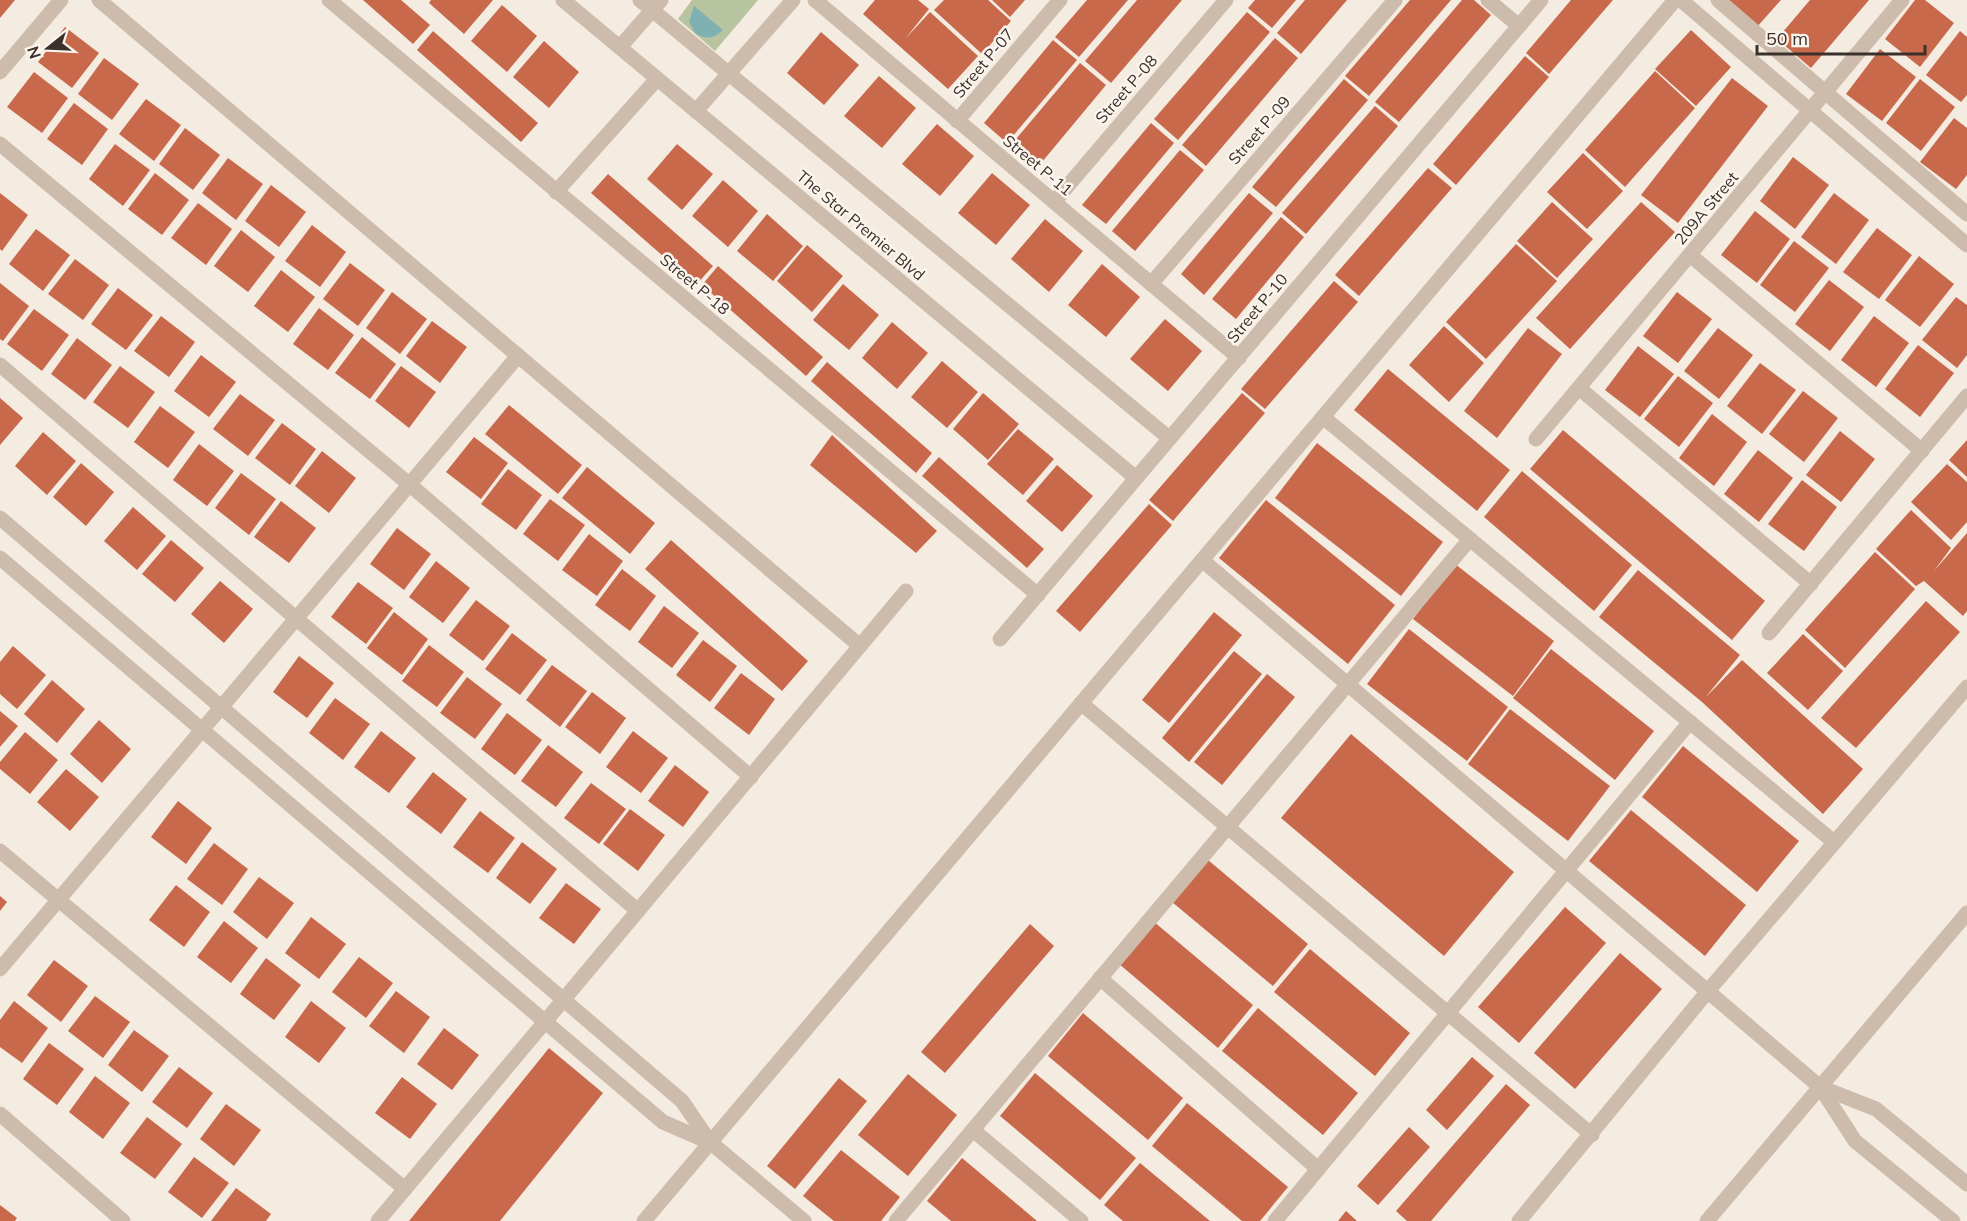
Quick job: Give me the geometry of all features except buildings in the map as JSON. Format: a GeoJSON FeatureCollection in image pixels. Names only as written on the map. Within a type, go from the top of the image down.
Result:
{"type":"FeatureCollection","features":[{"type":"Feature","properties":{"kind":"street"},"geometry":{"type":"LineString","coordinates":[[0,72],[61,0]]}},
{"type":"Feature","properties":{"kind":"street"},"geometry":{"type":"LineString","coordinates":[[99,0],[860,646]]}},
{"type":"Feature","properties":{"kind":"street","name":"Street P-18"},"geometry":{"type":"LineString","coordinates":[[329,0],[1038,595]]}},
{"type":"Feature","properties":{"kind":"street","name":"The Star Premier Blvd"},"geometry":{"type":"LineString","coordinates":[[563,0],[1136,478]]}},
{"type":"Feature","properties":{"kind":"street"},"geometry":{"type":"LineString","coordinates":[[696,111],[793,0]]}},
{"type":"Feature","properties":{"kind":"street","name":"Street P-11"},"geometry":{"type":"LineString","coordinates":[[815,0],[1239,357]]}},
{"type":"Feature","properties":{"kind":"street","name":"Street P-07"},"geometry":{"type":"LineString","coordinates":[[957,121],[1060,0]]}},
{"type":"Feature","properties":{"kind":"street","name":"Street P-08"},"geometry":{"type":"LineString","coordinates":[[1054,202],[1226,0]]}},
{"type":"Feature","properties":{"kind":"street","name":"Street P-09"},"geometry":{"type":"LineString","coordinates":[[1151,284],[1395,0]]}},
{"type":"Feature","properties":{"kind":"street"},"geometry":{"type":"LineString","coordinates":[[1488,0],[1519,26]]}},
{"type":"Feature","properties":{"kind":"street","name":"Street P-10"},"geometry":{"type":"LineString","coordinates":[[1000,639],[1541,0]]}},
{"type":"Feature","properties":{"kind":"street"},"geometry":{"type":"LineString","coordinates":[[644,1221],[1675,0]]}},
{"type":"Feature","properties":{"kind":"street"},"geometry":{"type":"LineString","coordinates":[[1681,0],[1967,245]]}},
{"type":"Feature","properties":{"kind":"street"},"geometry":{"type":"LineString","coordinates":[[1718,0],[1967,214]]}},
{"type":"Feature","properties":{"kind":"street","name":"209A Street"},"geometry":{"type":"LineString","coordinates":[[1536,439],[1902,0]]}},
{"type":"Feature","properties":{"kind":"street"},"geometry":{"type":"LineString","coordinates":[[620,47],[651,3]]}},
{"type":"Feature","properties":{"kind":"street","name":"The Star Premier Blvd"},"geometry":{"type":"LineString","coordinates":[[651,3],[729,74],[1169,438]]}},
{"type":"Feature","properties":{"kind":"street"},"geometry":{"type":"LineString","coordinates":[[556,192],[657,79]]}},
{"type":"Feature","properties":{"kind":"street"},"geometry":{"type":"LineString","coordinates":[[0,144],[409,484],[751,777]]}},
{"type":"Feature","properties":{"kind":"street"},"geometry":{"type":"LineString","coordinates":[[1690,255],[1922,450]]}},
{"type":"Feature","properties":{"kind":"street"},"geometry":{"type":"LineString","coordinates":[[0,969],[518,356]]}},
{"type":"Feature","properties":{"kind":"street"},"geometry":{"type":"LineString","coordinates":[[0,365],[638,911]]}},
{"type":"Feature","properties":{"kind":"street"},"geometry":{"type":"LineString","coordinates":[[1579,388],[1811,584]]}},
{"type":"Feature","properties":{"kind":"street"},"geometry":{"type":"LineString","coordinates":[[1769,633],[1967,396]]}},
{"type":"Feature","properties":{"kind":"street"},"geometry":{"type":"LineString","coordinates":[[1323,417],[1834,842]]}},
{"type":"Feature","properties":{"kind":"street"},"geometry":{"type":"LineString","coordinates":[[0,518],[682,1101],[710,1142],[804,1221]]}},
{"type":"Feature","properties":{"kind":"street"},"geometry":{"type":"LineString","coordinates":[[896,1221],[1470,539]]}},
{"type":"Feature","properties":{"kind":"street"},"geometry":{"type":"LineString","coordinates":[[0,558],[663,1122],[710,1142]]}},
{"type":"Feature","properties":{"kind":"street"},"geometry":{"type":"LineString","coordinates":[[1202,560],[1820,1087],[1856,1141],[1953,1221]]}},
{"type":"Feature","properties":{"kind":"street"},"geometry":{"type":"LineString","coordinates":[[378,1221],[906,591]]}},
{"type":"Feature","properties":{"kind":"street"},"geometry":{"type":"LineString","coordinates":[[1519,1221],[1708,992],[1967,687]]}},
{"type":"Feature","properties":{"kind":"street"},"geometry":{"type":"LineString","coordinates":[[1081,703],[1592,1135]]}},
{"type":"Feature","properties":{"kind":"street"},"geometry":{"type":"LineString","coordinates":[[1275,1221],[1690,723]]}},
{"type":"Feature","properties":{"kind":"street"},"geometry":{"type":"LineString","coordinates":[[0,851],[405,1189]]}},
{"type":"Feature","properties":{"kind":"street"},"geometry":{"type":"LineString","coordinates":[[1707,1221],[1967,913]]}},
{"type":"Feature","properties":{"kind":"street"},"geometry":{"type":"LineString","coordinates":[[1100,978],[1318,1169]]}},
{"type":"Feature","properties":{"kind":"street"},"geometry":{"type":"LineString","coordinates":[[1820,1087],[1876,1109],[1967,1184]]}},
{"type":"Feature","properties":{"kind":"street"},"geometry":{"type":"LineString","coordinates":[[0,1114],[123,1221]]}},
{"type":"Feature","properties":{"kind":"street"},"geometry":{"type":"LineString","coordinates":[[973,1130],[1081,1221]]}},
{"type":"Feature","properties":{"kind":"green space"},"geometry":{"type":"Polygon","coordinates":[[[692,0],[758,0],[715,51],[678,19],[692,0]]]}},
{"type":"Feature","properties":{"kind":"water"},"geometry":{"type":"Polygon","coordinates":[[[694,6],[723,30],[709,38],[695,33],[689,22],[694,6]]]}}]}
